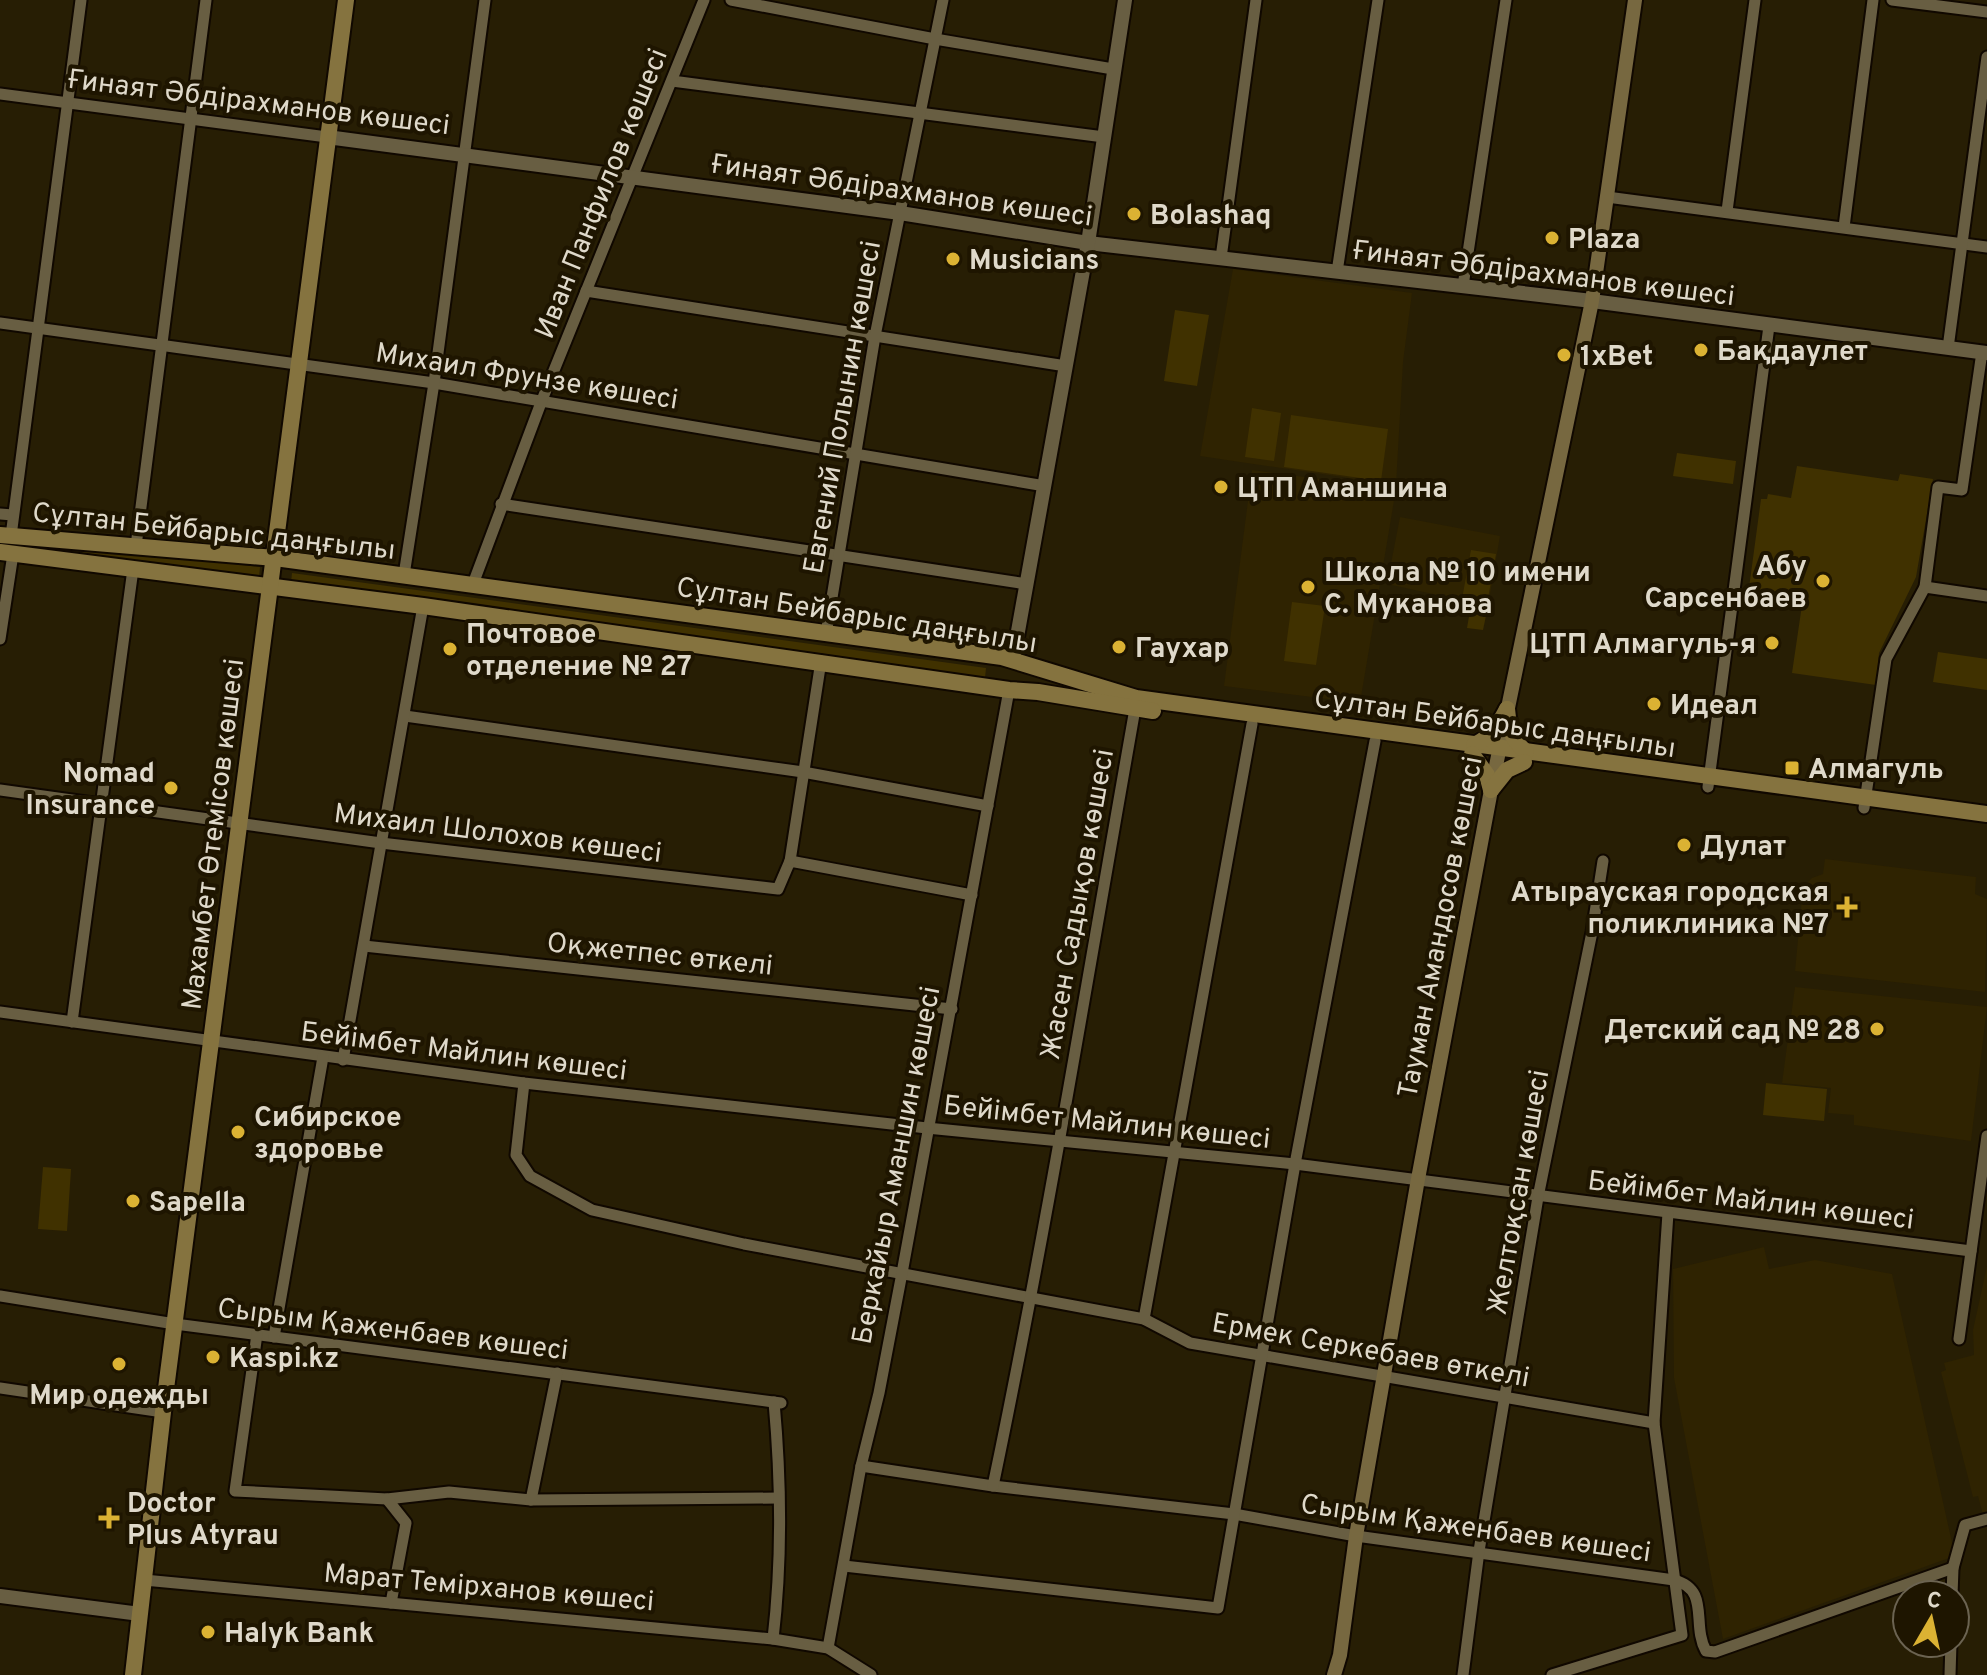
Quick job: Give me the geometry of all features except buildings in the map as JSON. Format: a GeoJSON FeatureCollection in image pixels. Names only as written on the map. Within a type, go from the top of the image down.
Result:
{"type":"FeatureCollection","features":[{"type":"Feature","properties":{"kind":"main road","name":"Махамбет Өтемісов көшесі"},"geometry":{"type":"LineString","coordinates":[[133,1675],[163,1412],[346,0]]}},
{"type":"Feature","properties":{"kind":"main road","name":"Тауман Амандосов көшесі"},"geometry":{"type":"LineString","coordinates":[[1334,1675],[1340,1655],[1356,1536],[1418,1179],[1491,790],[1592,301],[1635,0]]}},
{"type":"Feature","properties":{"kind":"main road","name":"Сұлтан Бейбарыс даңғылы"},"geometry":{"type":"LineString","coordinates":[[5,536],[275,558],[1013,659],[1136,698],[1472,750]]}},
{"type":"Feature","properties":{"kind":"main road","name":"Сұлтан Бейбарыс даңғылы"},"geometry":{"type":"LineString","coordinates":[[6,553],[423,606],[1038,692],[1135,709],[1375,741],[1498,753],[1864,803],[1987,825]]}},
{"type":"Feature","properties":{"kind":"main road"},"geometry":{"type":"LineString","coordinates":[[1038,692],[1043,679],[1041,668]]}},
{"type":"Feature","properties":{"kind":"main road"},"geometry":{"type":"LineString","coordinates":[[1491,790],[1487,775],[1472,750],[1497,730],[1507,709]]}},
{"type":"Feature","properties":{"kind":"main road"},"geometry":{"type":"LineString","coordinates":[[1491,790],[1500,775],[1525,757],[1509,732],[1507,709]]}},
{"type":"Feature","properties":{"kind":"main road","name":"Сұлтан Бейбарыс даңғылы"},"geometry":{"type":"LineString","coordinates":[[1864,803],[1987,814]]}},
{"type":"Feature","properties":{"kind":"street"},"geometry":{"type":"LineString","coordinates":[[5,536],[13,515],[81,0]]}},
{"type":"Feature","properties":{"kind":"street"},"geometry":{"type":"LineString","coordinates":[[136,546],[206,0]]}},
{"type":"Feature","properties":{"kind":"street"},"geometry":{"type":"LineString","coordinates":[[404,575],[434,383],[485,0]]}},
{"type":"Feature","properties":{"kind":"street","name":"Иван Панфилов көшесі"},"geometry":{"type":"LineString","coordinates":[[473,584],[542,400],[704,0]]}},
{"type":"Feature","properties":{"kind":"street"},"geometry":{"type":"LineString","coordinates":[[731,0],[1113,69]]}},
{"type":"Feature","properties":{"kind":"street","name":"Евгений Полынин көшесі"},"geometry":{"type":"LineString","coordinates":[[826,634],[875,336],[943,0]]}},
{"type":"Feature","properties":{"kind":"street"},"geometry":{"type":"LineString","coordinates":[[1013,659],[1088,243],[1125,0]]}},
{"type":"Feature","properties":{"kind":"street"},"geometry":{"type":"LineString","coordinates":[[1221,258],[1256,0]]}},
{"type":"Feature","properties":{"kind":"street"},"geometry":{"type":"LineString","coordinates":[[1337,272],[1378,0]]}},
{"type":"Feature","properties":{"kind":"street"},"geometry":{"type":"LineString","coordinates":[[1463,286],[1506,0]]}},
{"type":"Feature","properties":{"kind":"street"},"geometry":{"type":"LineString","coordinates":[[1727,211],[1755,0]]}},
{"type":"Feature","properties":{"kind":"street"},"geometry":{"type":"LineString","coordinates":[[1844,227],[1873,0]]}},
{"type":"Feature","properties":{"kind":"street"},"geometry":{"type":"LineString","coordinates":[[1892,0],[1987,12]]}},
{"type":"Feature","properties":{"kind":"street"},"geometry":{"type":"LineString","coordinates":[[1948,348],[1987,57]]}},
{"type":"Feature","properties":{"kind":"street"},"geometry":{"type":"LineString","coordinates":[[672,81],[1104,137]]}},
{"type":"Feature","properties":{"kind":"street","name":"Ғинаят Әбдірахманов көшесі"},"geometry":{"type":"LineString","coordinates":[[0,94],[634,176],[1088,243],[1592,301],[1984,353]]}},
{"type":"Feature","properties":{"kind":"street"},"geometry":{"type":"LineString","coordinates":[[1607,197],[1987,247]]}},
{"type":"Feature","properties":{"kind":"street"},"geometry":{"type":"LineString","coordinates":[[586,291],[1066,366]]}},
{"type":"Feature","properties":{"kind":"street","name":"Михаил Фрунзе көшесі"},"geometry":{"type":"LineString","coordinates":[[0,323],[434,383],[1045,486]]}},
{"type":"Feature","properties":{"kind":"street"},"geometry":{"type":"LineString","coordinates":[[1709,782],[1769,326]]}},
{"type":"Feature","properties":{"kind":"street"},"geometry":{"type":"LineString","coordinates":[[1864,803],[1886,659],[1925,587],[1938,487],[1962,490],[1984,353]]}},
{"type":"Feature","properties":{"kind":"street"},"geometry":{"type":"LineString","coordinates":[[501,504],[1027,584]]}},
{"type":"Feature","properties":{"kind":"street"},"geometry":{"type":"LineString","coordinates":[[0,514],[13,515]]}},
{"type":"Feature","properties":{"kind":"street"},"geometry":{"type":"LineString","coordinates":[[0,639],[6,553]]}},
{"type":"Feature","properties":{"kind":"street"},"geometry":{"type":"LineString","coordinates":[[72,1022],[133,569]]}},
{"type":"Feature","properties":{"kind":"street"},"geometry":{"type":"LineString","coordinates":[[1925,587],[1987,596]]}},
{"type":"Feature","properties":{"kind":"street"},"geometry":{"type":"LineString","coordinates":[[343,1060],[423,606]]}},
{"type":"Feature","properties":{"kind":"street"},"geometry":{"type":"LineString","coordinates":[[821,661],[790,861],[972,895]]}},
{"type":"Feature","properties":{"kind":"street","name":"Беркайыр Аманшин көшесі"},"geometry":{"type":"LineString","coordinates":[[828,1648],[952,1009],[1009,690]]}},
{"type":"Feature","properties":{"kind":"street","name":"Жасен Садықов көшесі"},"geometry":{"type":"LineString","coordinates":[[993,1486],[1032,1299],[1135,709]]}},
{"type":"Feature","properties":{"kind":"street"},"geometry":{"type":"LineString","coordinates":[[405,716],[803,772],[988,806]]}},
{"type":"Feature","properties":{"kind":"street"},"geometry":{"type":"LineString","coordinates":[[1144,1319],[1252,724]]}},
{"type":"Feature","properties":{"kind":"street"},"geometry":{"type":"LineString","coordinates":[[844,1566],[1218,1608],[1295,1164],[1375,741]]}},
{"type":"Feature","properties":{"kind":"street","name":"Михаил Шолохов көшесі"},"geometry":{"type":"LineString","coordinates":[[0,790],[381,843],[778,889],[790,861]]}},
{"type":"Feature","properties":{"kind":"street","name":"Желтоқсан көшесі"},"geometry":{"type":"LineString","coordinates":[[1463,1675],[1479,1551],[1538,1197],[1592,932],[1603,861]]}},
{"type":"Feature","properties":{"kind":"street","name":"Оқжетпес өткелі"},"geometry":{"type":"LineString","coordinates":[[364,946],[952,1009]]}},
{"type":"Feature","properties":{"kind":"street","name":"Бейімбет Майлин көшесі"},"geometry":{"type":"LineString","coordinates":[[0,1012],[524,1083],[927,1128],[1295,1164],[1971,1251]]}},
{"type":"Feature","properties":{"kind":"street"},"geometry":{"type":"LineString","coordinates":[[274,1337],[323,1057]]}},
{"type":"Feature","properties":{"kind":"street","name":"Ермек Серкебаев өткелі"},"geometry":{"type":"LineString","coordinates":[[524,1083],[516,1155],[530,1176],[592,1210],[744,1244],[1144,1319],[1190,1343],[1654,1423]]}},
{"type":"Feature","properties":{"kind":"street"},"geometry":{"type":"LineString","coordinates":[[1959,1339],[1971,1251],[1983,1200],[1987,1136]]}},
{"type":"Feature","properties":{"kind":"street"},"geometry":{"type":"LineString","coordinates":[[1552,1675],[1682,1635],[1654,1423],[1668,1213]]}},
{"type":"Feature","properties":{"kind":"street","name":"Сырым Қаженбаев көшесі"},"geometry":{"type":"LineString","coordinates":[[0,1296],[175,1324],[778,1402],[778,1498]]}},
{"type":"Feature","properties":{"kind":"street"},"geometry":{"type":"LineString","coordinates":[[257,1334],[235,1491],[387,1499],[449,1492],[531,1500],[778,1498],[778,1600],[773,1639]]}},
{"type":"Feature","properties":{"kind":"street"},"geometry":{"type":"LineString","coordinates":[[531,1500],[557,1373]]}},
{"type":"Feature","properties":{"kind":"street"},"geometry":{"type":"LineString","coordinates":[[0,1388],[163,1412]]}},
{"type":"Feature","properties":{"kind":"street","name":"Сырым Қаженбаев көшесі"},"geometry":{"type":"LineString","coordinates":[[861,1466],[993,1486],[1234,1514],[1356,1536],[1674,1580],[1688,1584],[1695,1593],[1701,1642],[1706,1651],[1715,1652],[1953,1568]]}},
{"type":"Feature","properties":{"kind":"street"},"geometry":{"type":"LineString","coordinates":[[387,1499],[406,1523],[391,1603]]}},
{"type":"Feature","properties":{"kind":"street"},"geometry":{"type":"LineString","coordinates":[[1953,1579],[1965,1525],[1987,1519]]}},
{"type":"Feature","properties":{"kind":"street","name":"Марат Темірханов көшесі"},"geometry":{"type":"LineString","coordinates":[[144,1580],[773,1639],[828,1648]]}},
{"type":"Feature","properties":{"kind":"street"},"geometry":{"type":"LineString","coordinates":[[0,1596],[140,1614]]}},
{"type":"Feature","properties":{"kind":"street"},"geometry":{"type":"LineString","coordinates":[[828,1648],[871,1675]]}},
{"type":"Feature","properties":{"kind":"shaded area"},"geometry":{"type":"Polygon","coordinates":[[[1233,269],[1412,293],[1403,362],[1396,485],[1200,456],[1233,269]]]}},
{"type":"Feature","properties":{"kind":"shaded area"},"geometry":{"type":"Polygon","coordinates":[[[1175,310],[1209,315],[1197,386],[1164,381],[1175,310]]]}},
{"type":"Feature","properties":{"kind":"shaded area"},"geometry":{"type":"Polygon","coordinates":[[[1252,408],[1281,413],[1274,461],[1245,457],[1252,408]]]}},
{"type":"Feature","properties":{"kind":"shaded area"},"geometry":{"type":"Polygon","coordinates":[[[1291,415],[1388,429],[1381,481],[1284,467],[1291,415]]]}},
{"type":"Feature","properties":{"kind":"shaded area"},"geometry":{"type":"Polygon","coordinates":[[[1677,453],[1736,461],[1733,484],[1673,476],[1677,453]]]}},
{"type":"Feature","properties":{"kind":"shaded area"},"geometry":{"type":"Polygon","coordinates":[[[1797,466],[1898,481],[1900,474],[1933,479],[1916,577],[1879,653],[1876,685],[1792,673],[1802,605],[1752,597],[1753,588],[1749,588],[1761,499],[1767,499],[1768,494],[1791,498],[1797,466]]]}},
{"type":"Feature","properties":{"kind":"shaded area","name":"Школа № 10 имени С. Муканова"},"geometry":{"type":"Polygon","coordinates":[[[1252,470],[1396,489],[1360,703],[1224,686],[1252,470]]]}},
{"type":"Feature","properties":{"kind":"shaded area"},"geometry":{"type":"Polygon","coordinates":[[[1400,517],[1500,536],[1488,606],[1387,584],[1400,517]]]}},
{"type":"Feature","properties":{"kind":"shaded area"},"geometry":{"type":"Polygon","coordinates":[[[83,547],[260,567],[259,577],[82,557],[83,547]]]}},
{"type":"Feature","properties":{"kind":"shaded area"},"geometry":{"type":"Polygon","coordinates":[[[1471,550],[1496,554],[1487,604],[1462,599],[1471,550]]]}},
{"type":"Feature","properties":{"kind":"shaded area"},"geometry":{"type":"Polygon","coordinates":[[[292,573],[986,668],[985,678],[291,583],[292,573]]]}},
{"type":"Feature","properties":{"kind":"shaded area"},"geometry":{"type":"Polygon","coordinates":[[[1292,602],[1325,606],[1316,665],[1284,661],[1292,602]]]}},
{"type":"Feature","properties":{"kind":"shaded area"},"geometry":{"type":"Polygon","coordinates":[[[1471,605],[1487,611],[1483,630],[1467,628],[1471,605]]]}},
{"type":"Feature","properties":{"kind":"shaded area"},"geometry":{"type":"Polygon","coordinates":[[[1938,652],[1987,659],[1987,690],[1933,682],[1938,652]]]}},
{"type":"Feature","properties":{"kind":"shaded area"},"geometry":{"type":"Polygon","coordinates":[[[1825,859],[1976,877],[1975,894],[1987,899],[1985,992],[1795,971],[1803,887],[1812,878],[1823,874],[1825,859]]]}},
{"type":"Feature","properties":{"kind":"shaded area"},"geometry":{"type":"Polygon","coordinates":[[[1795,987],[1987,1007],[1971,1141],[1854,1125],[1854,1115],[1828,1113],[1831,1088],[1782,1083],[1795,987]]]}},
{"type":"Feature","properties":{"kind":"shaded area"},"geometry":{"type":"Polygon","coordinates":[[[1766,1083],[1827,1089],[1824,1121],[1763,1115],[1766,1083]]]}},
{"type":"Feature","properties":{"kind":"shaded area"},"geometry":{"type":"Polygon","coordinates":[[[43,1167],[71,1169],[67,1231],[38,1229],[43,1167]]]}},
{"type":"Feature","properties":{"kind":"shaded area"},"geometry":{"type":"Polygon","coordinates":[[[1764,1247],[1769,1269],[1815,1260],[1892,1274],[1955,1556],[1723,1639],[1674,1378],[1673,1269],[1764,1247]]]}},
{"type":"Feature","properties":{"kind":"shaded area"},"geometry":{"type":"Polygon","coordinates":[[[1987,1266],[1987,1514],[1983,1515],[1978,1496],[1973,1497],[1941,1372],[1946,1370],[1944,1363],[1974,1355],[1973,1330],[1987,1266]]]}},
{"type":"Feature","properties":{"kind":"place","name":"Bolashaq"},"geometry":{"type":"Point","coordinates":[1134,214]}},
{"type":"Feature","properties":{"kind":"place","name":"Plaza"},"geometry":{"type":"Point","coordinates":[1552,238]}},
{"type":"Feature","properties":{"kind":"place","name":"Musicians"},"geometry":{"type":"Point","coordinates":[953,259]}},
{"type":"Feature","properties":{"kind":"place","name":"Бақдаулет"},"geometry":{"type":"Point","coordinates":[1701,350]}},
{"type":"Feature","properties":{"kind":"place","name":"1xBet"},"geometry":{"type":"Point","coordinates":[1564,355]}},
{"type":"Feature","properties":{"kind":"place","name":"ЦТП Аманшина"},"geometry":{"type":"Point","coordinates":[1221,487]}},
{"type":"Feature","properties":{"kind":"place","name":"Абу Сарсенбаев"},"geometry":{"type":"Point","coordinates":[1823,581]}},
{"type":"Feature","properties":{"kind":"place","name":"Школа № 10 имени С. Муканова"},"geometry":{"type":"Point","coordinates":[1308,587]}},
{"type":"Feature","properties":{"kind":"place","name":"ЦТП Алмагуль-я"},"geometry":{"type":"Point","coordinates":[1772,643]}},
{"type":"Feature","properties":{"kind":"place","name":"Гаухар"},"geometry":{"type":"Point","coordinates":[1119,647]}},
{"type":"Feature","properties":{"kind":"place","name":"Почтовое отделение № 27"},"geometry":{"type":"Point","coordinates":[450,649]}},
{"type":"Feature","properties":{"kind":"place","name":"Идеал"},"geometry":{"type":"Point","coordinates":[1654,704]}},
{"type":"Feature","properties":{"kind":"place","name":"Алмагуль"},"geometry":{"type":"Point","coordinates":[1792,768]}},
{"type":"Feature","properties":{"kind":"place","name":"Nomad Insurance"},"geometry":{"type":"Point","coordinates":[171,788]}},
{"type":"Feature","properties":{"kind":"place","name":"Дулат"},"geometry":{"type":"Point","coordinates":[1684,845]}},
{"type":"Feature","properties":{"kind":"place","name":"Атырауская городская поликлиника №7"},"geometry":{"type":"Point","coordinates":[1847,907]}},
{"type":"Feature","properties":{"kind":"place","name":"Детский сад № 28"},"geometry":{"type":"Point","coordinates":[1877,1029]}},
{"type":"Feature","properties":{"kind":"place","name":"Сибирское здоровье"},"geometry":{"type":"Point","coordinates":[238,1132]}},
{"type":"Feature","properties":{"kind":"place","name":"Sapella"},"geometry":{"type":"Point","coordinates":[133,1201]}},
{"type":"Feature","properties":{"kind":"place","name":"Kaspi.kz"},"geometry":{"type":"Point","coordinates":[213,1357]}},
{"type":"Feature","properties":{"kind":"place","name":"Мир одежды"},"geometry":{"type":"Point","coordinates":[119,1364]}},
{"type":"Feature","properties":{"kind":"place","name":"Doctor Plus Atyrau"},"geometry":{"type":"Point","coordinates":[109,1518]}},
{"type":"Feature","properties":{"kind":"place","name":"Halyk Bank"},"geometry":{"type":"Point","coordinates":[208,1632]}}]}
